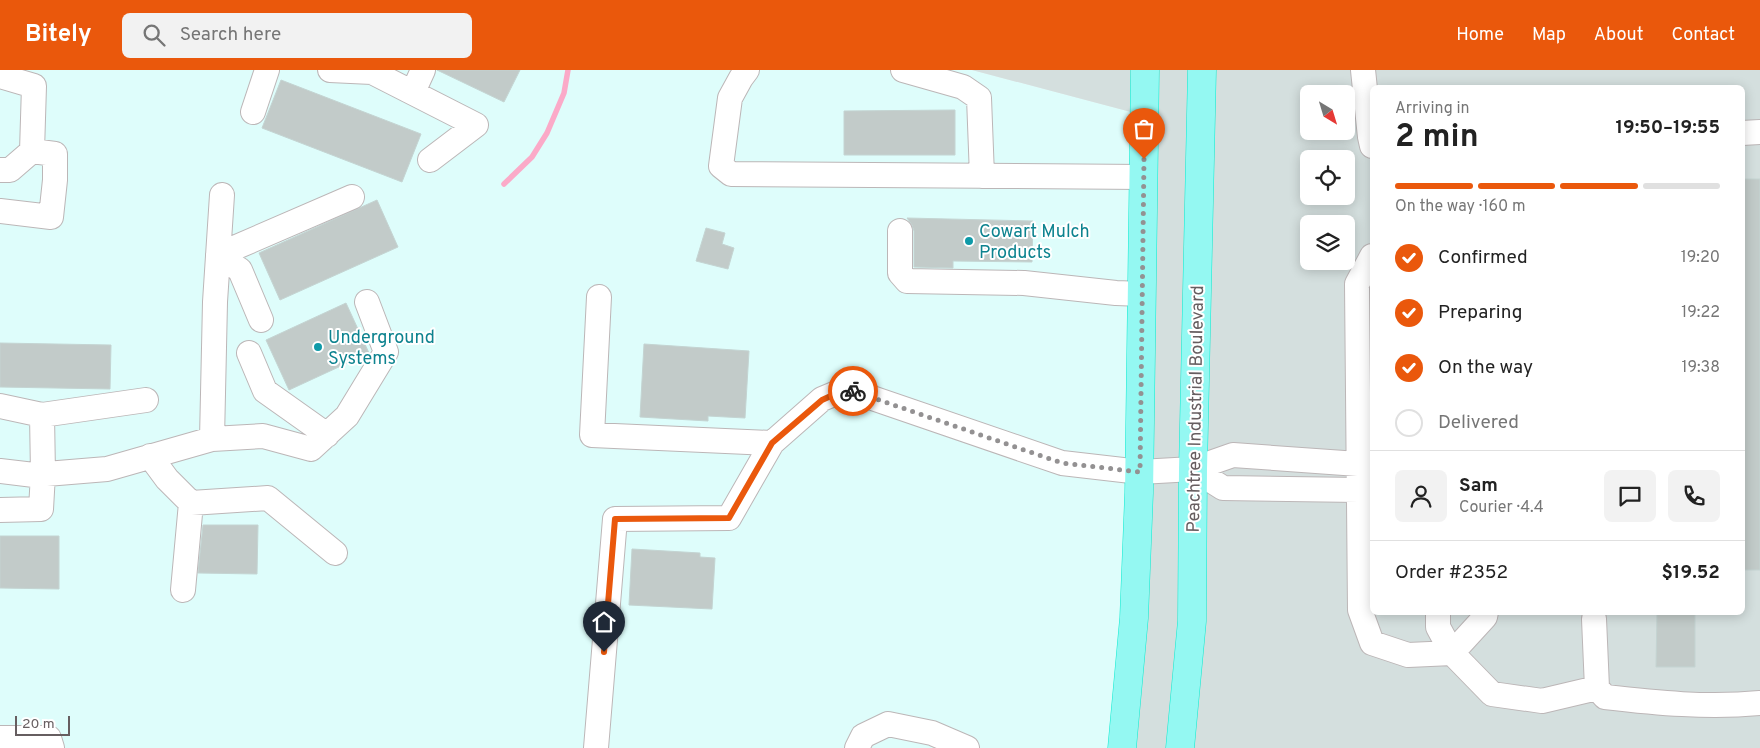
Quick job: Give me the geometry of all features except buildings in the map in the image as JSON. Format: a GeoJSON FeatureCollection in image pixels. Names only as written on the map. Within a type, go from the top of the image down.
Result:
{"type":"FeatureCollection","features":[{"type":"Feature","properties":{"kind":"highway","name":"Peachtree Industrial Boulevard"},"geometry":{"type":"LineString","coordinates":[[1180,748],[1192,621],[1193,469],[1202,70]]}},
{"type":"Feature","properties":{"kind":"highway"},"geometry":{"type":"LineString","coordinates":[[1122,748],[1134,618],[1140,472],[1144,177],[1142,75]]}},
{"type":"Feature","properties":{"kind":"street"},"geometry":{"type":"LineString","coordinates":[[253,112],[267,70]]}},
{"type":"Feature","properties":{"kind":"street"},"geometry":{"type":"LineString","coordinates":[[330,70],[371,71],[476,125],[430,160]]}},
{"type":"Feature","properties":{"kind":"street"},"geometry":{"type":"LineString","coordinates":[[413,92],[424,70]]}},
{"type":"Feature","properties":{"kind":"street"},"geometry":{"type":"LineString","coordinates":[[747,70],[740,78],[730,98],[721,166],[731,174],[1144,177]]}},
{"type":"Feature","properties":{"kind":"street"},"geometry":{"type":"LineString","coordinates":[[904,70],[963,87],[979,98],[982,176]]}},
{"type":"Feature","properties":{"kind":"street"},"geometry":{"type":"LineString","coordinates":[[1363,70],[1370,137]]}},
{"type":"Feature","properties":{"kind":"street"},"geometry":{"type":"LineString","coordinates":[[0,76],[34,86],[32,150]]}},
{"type":"Feature","properties":{"kind":"street"},"geometry":{"type":"LineString","coordinates":[[1745,133],[1760,132]]}},
{"type":"Feature","properties":{"kind":"street"},"geometry":{"type":"LineString","coordinates":[[0,211],[51,217],[55,180],[55,154],[32,150],[5,170]]}},
{"type":"Feature","properties":{"kind":"street"},"geometry":{"type":"LineString","coordinates":[[212,438],[215,302],[222,195]]}},
{"type":"Feature","properties":{"kind":"street"},"geometry":{"type":"LineString","coordinates":[[218,255],[352,198]]}},
{"type":"Feature","properties":{"kind":"street"},"geometry":{"type":"LineString","coordinates":[[900,230],[900,273],[907,280],[1024,283],[1142,294]]}},
{"type":"Feature","properties":{"kind":"street"},"geometry":{"type":"LineString","coordinates":[[218,255],[240,270],[261,320]]}},
{"type":"Feature","properties":{"kind":"street"},"geometry":{"type":"LineString","coordinates":[[1370,260],[1356,284],[1360,610],[1372,643],[1408,654],[1452,653],[1486,618],[1486,615]]}},
{"type":"Feature","properties":{"kind":"street"},"geometry":{"type":"LineString","coordinates":[[599,297],[592,435],[772,443]]}},
{"type":"Feature","properties":{"kind":"street"},"geometry":{"type":"LineString","coordinates":[[0,471],[34,475],[106,469],[212,438],[263,436],[311,449],[347,416],[386,352],[367,302]]}},
{"type":"Feature","properties":{"kind":"street"},"geometry":{"type":"LineString","coordinates":[[249,353],[265,391],[327,435]]}},
{"type":"Feature","properties":{"kind":"street"},"geometry":{"type":"LineString","coordinates":[[596,748],[615,519],[729,518],[772,443],[822,400],[846,389],[1062,463],[1140,472],[1193,469],[1233,455],[1358,464]]}},
{"type":"Feature","properties":{"kind":"street"},"geometry":{"type":"LineString","coordinates":[[0,406],[42,415],[146,400]]}},
{"type":"Feature","properties":{"kind":"street"},"geometry":{"type":"LineString","coordinates":[[0,510],[41,509],[43,474],[42,415]]}},
{"type":"Feature","properties":{"kind":"street"},"geometry":{"type":"LineString","coordinates":[[150,456],[168,480],[191,503],[268,498],[335,553]]}},
{"type":"Feature","properties":{"kind":"street"},"geometry":{"type":"LineString","coordinates":[[1193,469],[1223,488],[1359,490]]}},
{"type":"Feature","properties":{"kind":"street"},"geometry":{"type":"LineString","coordinates":[[183,590],[191,503]]}},
{"type":"Feature","properties":{"kind":"street"},"geometry":{"type":"LineString","coordinates":[[1438,615],[1438,627],[1452,653],[1492,694],[1542,701],[1597,688]]}},
{"type":"Feature","properties":{"kind":"street"},"geometry":{"type":"LineString","coordinates":[[1594,619],[1597,688],[1605,697],[1670,704],[1738,705],[1760,703]]}},
{"type":"Feature","properties":{"kind":"street"},"geometry":{"type":"LineString","coordinates":[[857,748],[863,736],[888,724],[932,733],[967,748]]}},
{"type":"Feature","properties":{"kind":"street"},"geometry":{"type":"LineString","coordinates":[[0,738],[49,738],[52,748]]}},
{"type":"Feature","properties":{"kind":"shaded area"},"geometry":{"type":"Polygon","coordinates":[[[0,70],[972,70],[1131,112],[1139,538],[1119,748],[0,748],[0,70]]]}},
{"type":"Feature","properties":{"kind":"shaded area"},"geometry":{"type":"Polygon","coordinates":[[[972,70],[1760,70],[1760,748],[1119,748],[1139,538],[1131,112],[972,70]]]}},
{"type":"Feature","properties":{"kind":"waterway"},"geometry":{"type":"LineString","coordinates":[[504,184],[532,157],[547,133],[564,93],[568,70]]}},
{"type":"Feature","properties":{"kind":"way so far"},"geometry":{"type":"LineString","coordinates":[[853,391],[1062,463],[1140,472],[1144,159]]}},
{"type":"Feature","properties":{"kind":"place","name":"Cowart Mulch Products"},"geometry":{"type":"Point","coordinates":[969,241]}},
{"type":"Feature","properties":{"kind":"place","name":"Underground Systems"},"geometry":{"type":"Point","coordinates":[318,347]}},
{"type":"Feature","properties":{"kind":"route"},"geometry":{"type":"LineString","coordinates":[[604,652],[615,519],[729,518],[772,443],[822,400],[846,389],[853,391]]}}]}
